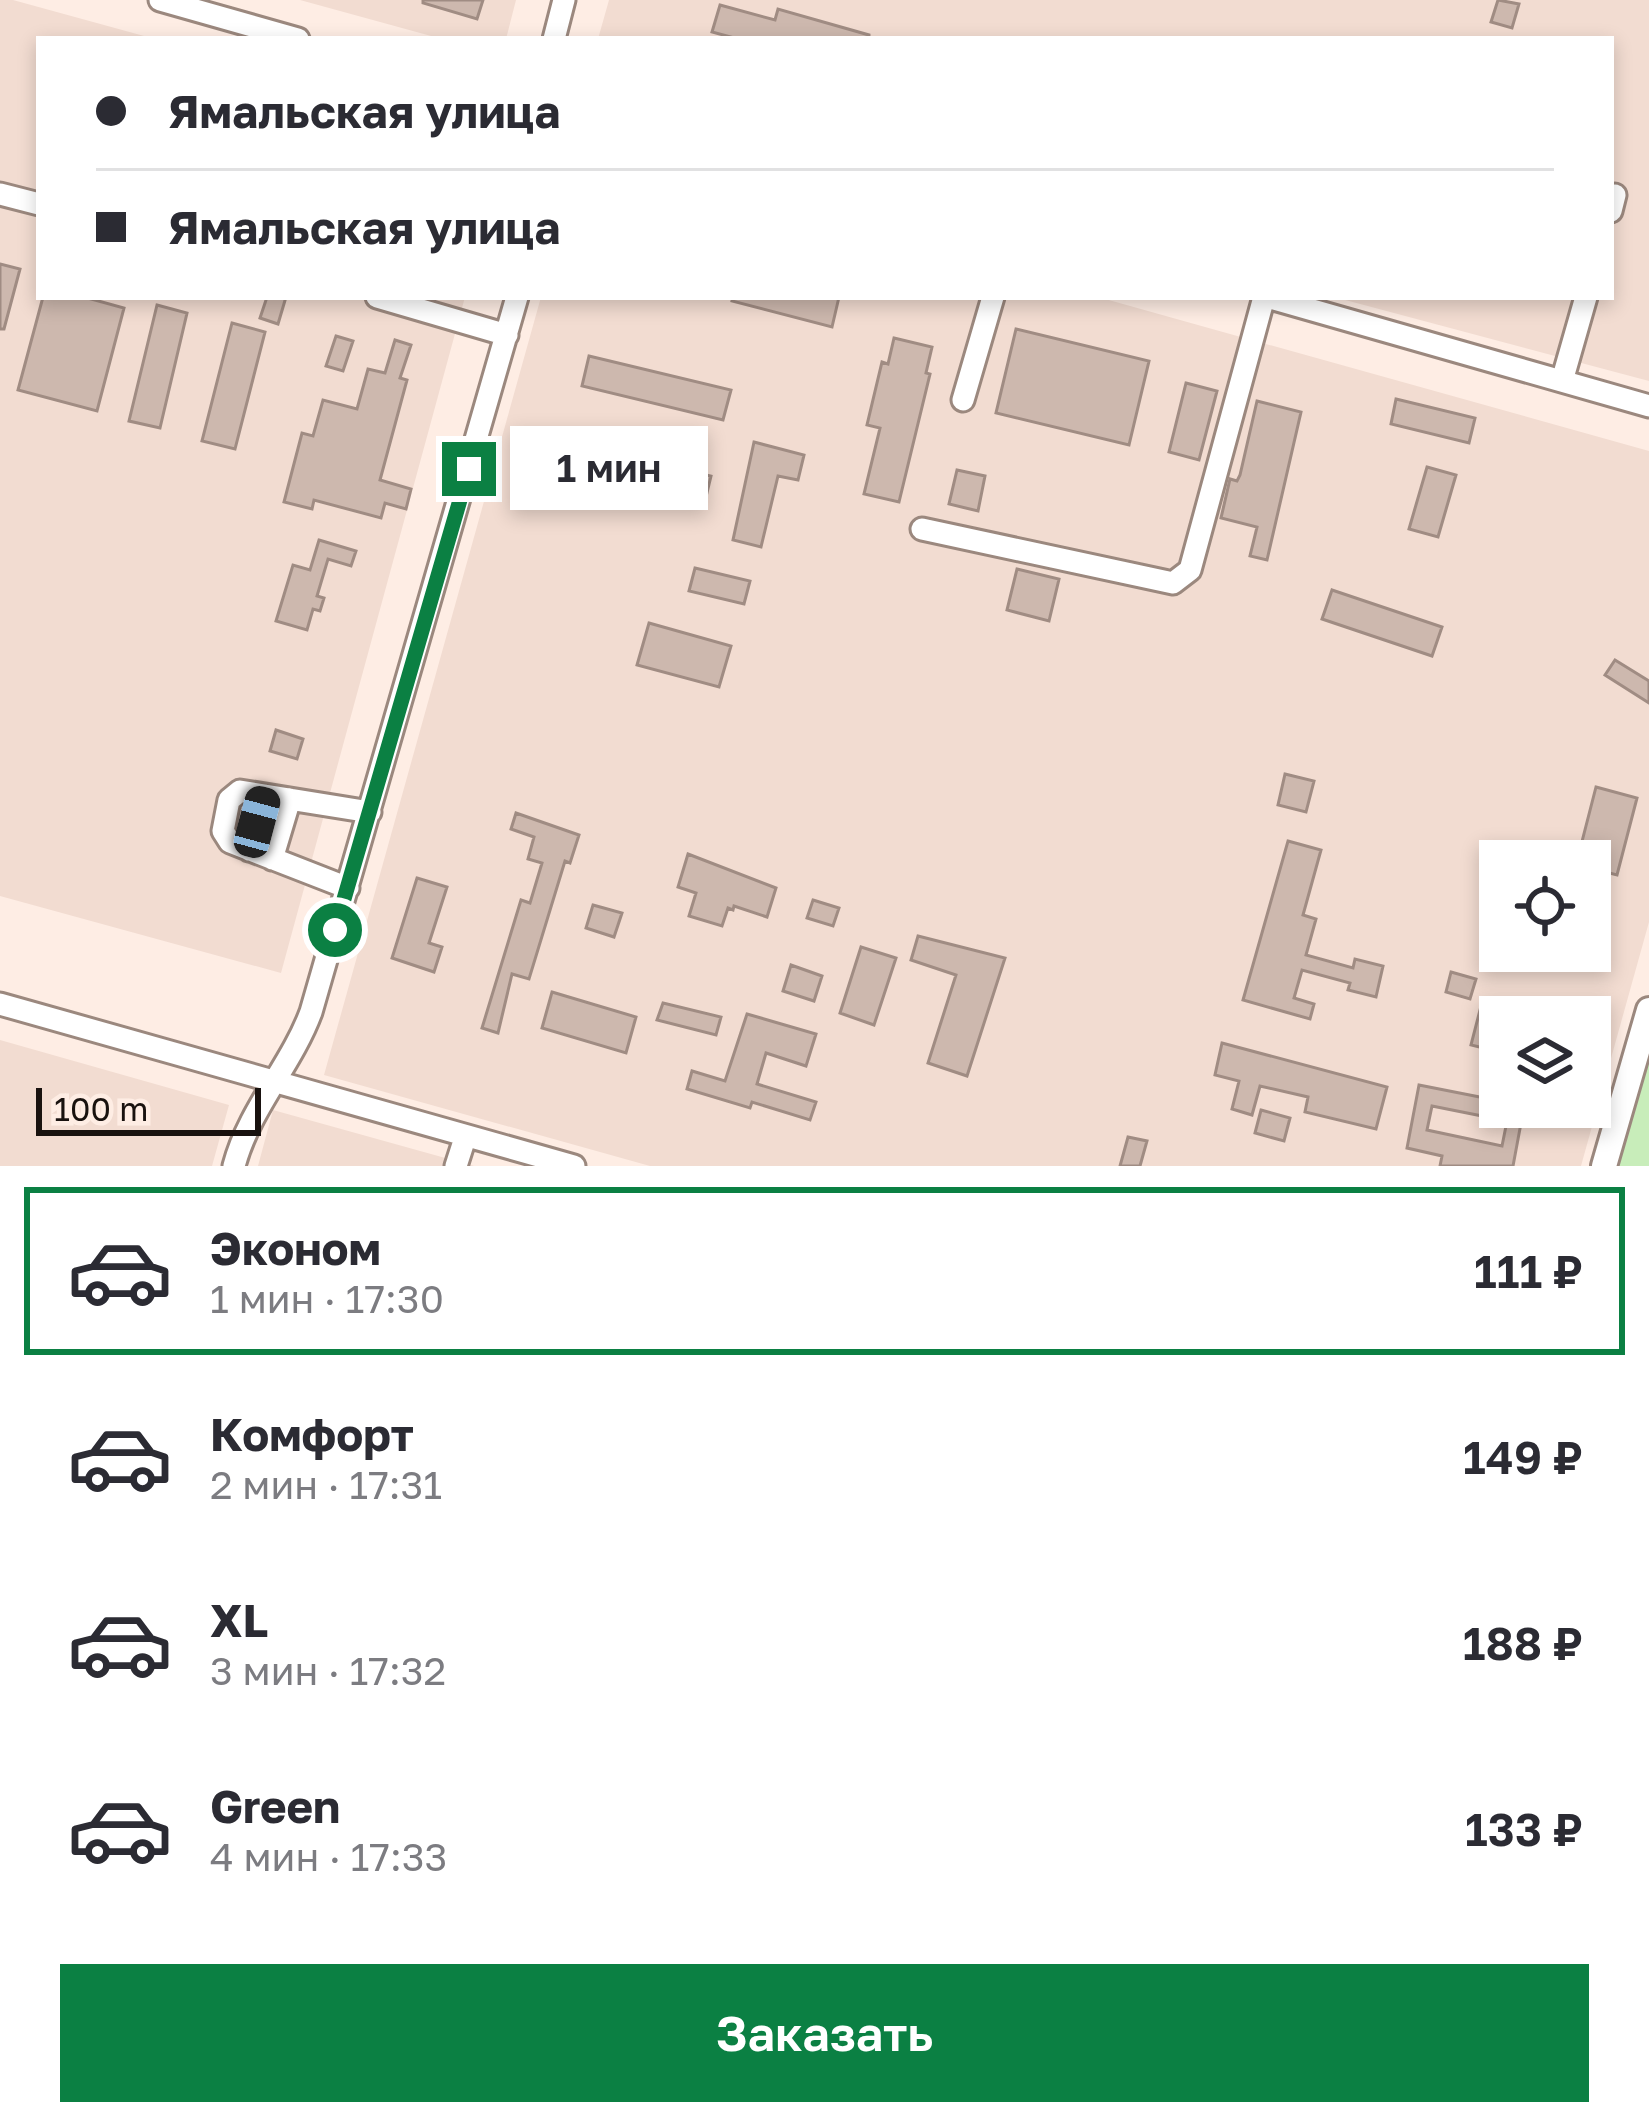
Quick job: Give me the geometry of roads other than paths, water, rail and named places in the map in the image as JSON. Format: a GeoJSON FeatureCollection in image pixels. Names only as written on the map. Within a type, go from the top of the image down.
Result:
{"type":"FeatureCollection","features":[{"type":"Feature","properties":{"kind":"main road"},"geometry":{"type":"LineString","coordinates":[[1604,1166],[1649,1010]]}},
{"type":"Feature","properties":{"kind":"street"},"geometry":{"type":"LineString","coordinates":[[160,0],[287,36]]}},
{"type":"Feature","properties":{"kind":"street"},"geometry":{"type":"LineString","coordinates":[[555,36],[564,0]]}},
{"type":"Feature","properties":{"kind":"street"},"geometry":{"type":"LineString","coordinates":[[0,194],[36,203]]}},
{"type":"Feature","properties":{"kind":"street"},"geometry":{"type":"LineString","coordinates":[[387,300],[507,335]]}},
{"type":"Feature","properties":{"kind":"street"},"geometry":{"type":"LineString","coordinates":[[234,1166],[245,1132],[305,1029],[516,300]]}},
{"type":"Feature","properties":{"kind":"street"},"geometry":{"type":"LineString","coordinates":[[964,400],[992,300]]}},
{"type":"Feature","properties":{"kind":"street"},"geometry":{"type":"LineString","coordinates":[[922,530],[1173,583],[1190,571],[1265,300]]}},
{"type":"Feature","properties":{"kind":"street"},"geometry":{"type":"LineString","coordinates":[[1277,300],[1649,406]]}},
{"type":"Feature","properties":{"kind":"street"},"geometry":{"type":"LineString","coordinates":[[1562,381],[1585,300]]}},
{"type":"Feature","properties":{"kind":"street"},"geometry":{"type":"LineString","coordinates":[[347,888],[230,842],[223,831],[229,800],[236,792],[370,812]]}},
{"type":"Feature","properties":{"kind":"street"},"geometry":{"type":"LineString","coordinates":[[249,850],[264,795]]}},
{"type":"Feature","properties":{"kind":"street"},"geometry":{"type":"LineString","coordinates":[[272,859],[290,800]]}},
{"type":"Feature","properties":{"kind":"street"},"geometry":{"type":"LineString","coordinates":[[0,1004],[574,1166]]}},
{"type":"Feature","properties":{"kind":"street"},"geometry":{"type":"LineString","coordinates":[[456,1166],[464,1141]]}}]}
